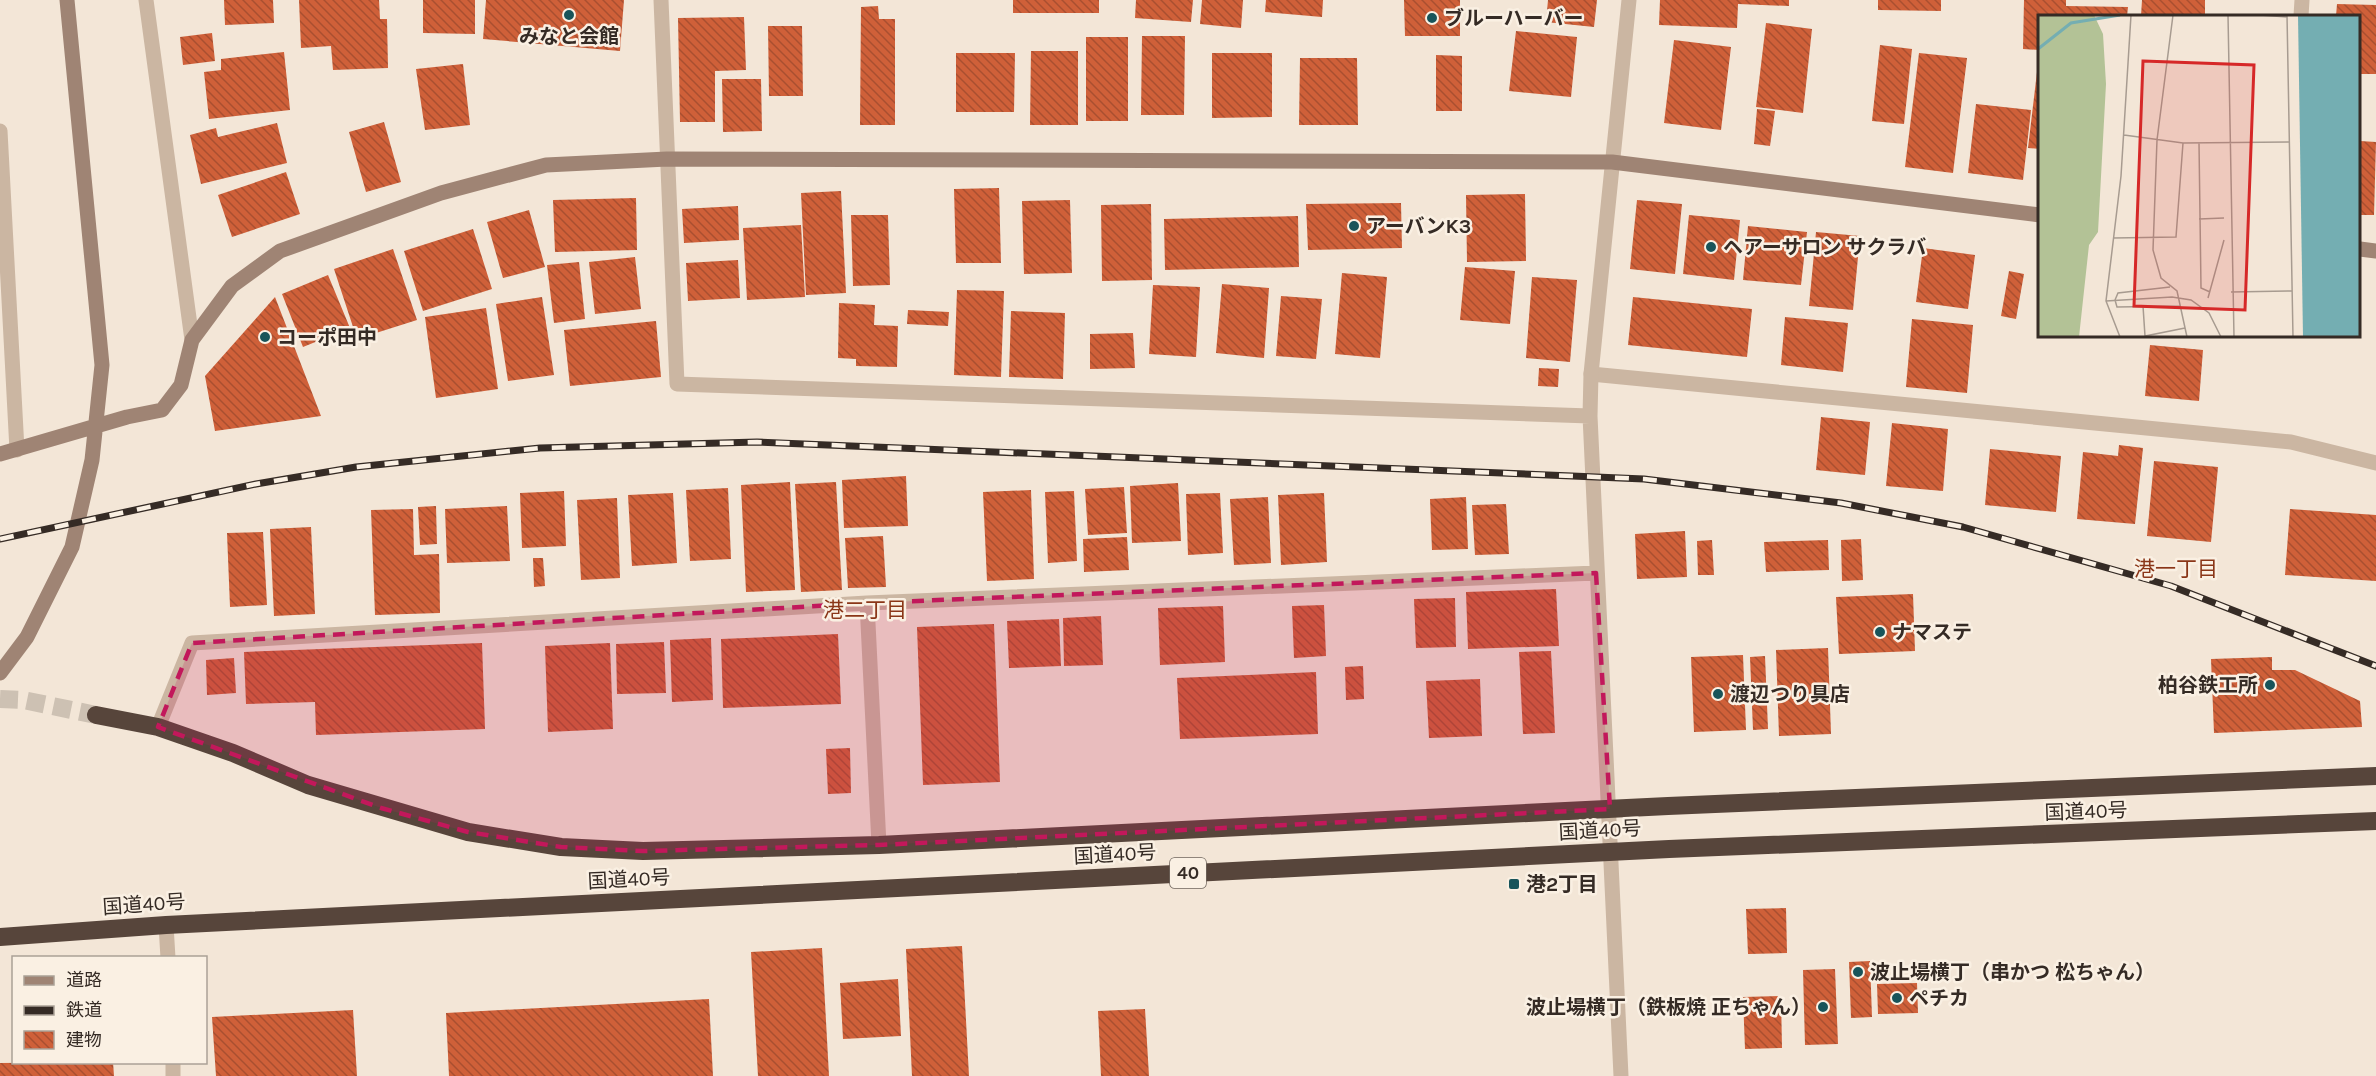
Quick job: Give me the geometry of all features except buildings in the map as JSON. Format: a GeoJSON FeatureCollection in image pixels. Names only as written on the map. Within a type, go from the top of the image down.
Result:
{"type":"FeatureCollection","features":[{"type":"Feature","properties":{"kind":"highway","name":"国道40号"},"geometry":{"type":"LineString","coordinates":[[96,715],[158,727],[233,753],[308,785],[468,832],[561,847],[643,851],[879,845],[1610,808],[2376,776]]}},
{"type":"Feature","properties":{"kind":"highway","name":"国道40号"},"geometry":{"type":"LineString","coordinates":[[0,937],[166,925],[1611,852],[2376,820]]}},
{"type":"Feature","properties":{"kind":"street"},"geometry":{"type":"LineString","coordinates":[[0,673],[27,637],[72,547],[92,460],[102,365],[67,0]]}},
{"type":"Feature","properties":{"kind":"street"},"geometry":{"type":"LineString","coordinates":[[0,454],[128,417],[162,410],[181,385],[192,340],[146,0]]}},
{"type":"Feature","properties":{"kind":"street"},"geometry":{"type":"LineString","coordinates":[[661,0],[677,384],[1590,416]]}},
{"type":"Feature","properties":{"kind":"street"},"geometry":{"type":"LineString","coordinates":[[1621,1076],[1590,416],[1591,374],[1629,0]]}},
{"type":"Feature","properties":{"kind":"street"},"geometry":{"type":"LineString","coordinates":[[2301,15],[2302,0]]}},
{"type":"Feature","properties":{"kind":"street"},"geometry":{"type":"LineString","coordinates":[[0,131],[17,450]]}},
{"type":"Feature","properties":{"kind":"street"},"geometry":{"type":"LineString","coordinates":[[192,340],[232,286],[280,251],[441,193],[546,165],[667,159],[1612,162],[2038,215]]}},
{"type":"Feature","properties":{"kind":"street"},"geometry":{"type":"LineString","coordinates":[[2361,249],[2376,251]]}},
{"type":"Feature","properties":{"kind":"street"},"geometry":{"type":"LineString","coordinates":[[1591,374],[2292,442],[2376,464]]}},
{"type":"Feature","properties":{"kind":"street"},"geometry":{"type":"LineString","coordinates":[[158,727],[192,643],[867,603],[1596,573]]}},
{"type":"Feature","properties":{"kind":"street"},"geometry":{"type":"LineString","coordinates":[[867,603],[879,845]]}},
{"type":"Feature","properties":{"kind":"street"},"geometry":{"type":"LineString","coordinates":[[166,925],[168,956]]}},
{"type":"Feature","properties":{"kind":"highlighted area"},"geometry":{"type":"Polygon","coordinates":[[[1596,573],[1610,809],[879,845],[643,851],[561,847],[468,832],[381,808],[158,727],[192,643],[867,603],[1596,573]]]}},
{"type":"Feature","properties":{"kind":"tunnel"},"geometry":{"type":"LineString","coordinates":[[0,699],[23,700],[96,715]]}},
{"type":"Feature","properties":{"kind":"railway"},"geometry":{"type":"LineString","coordinates":[[0,539],[256,484],[356,467],[540,448],[757,442],[1644,479],[1841,503],[1963,527],[2171,586],[2376,666]]}},
{"type":"Feature","properties":{"kind":"place","name":"みなと会館"},"geometry":{"type":"Point","coordinates":[569,15]}},
{"type":"Feature","properties":{"kind":"place","name":"ブルーハーバー"},"geometry":{"type":"Point","coordinates":[1432,18]}},
{"type":"Feature","properties":{"kind":"place","name":"アーバンK3"},"geometry":{"type":"Point","coordinates":[1354,226]}},
{"type":"Feature","properties":{"kind":"place","name":"ヘアーサロン サクラバ"},"geometry":{"type":"Point","coordinates":[1711,247]}},
{"type":"Feature","properties":{"kind":"place","name":"コーポ田中"},"geometry":{"type":"Point","coordinates":[265,337]}},
{"type":"Feature","properties":{"kind":"place","name":"ナマステ"},"geometry":{"type":"Point","coordinates":[1880,632]}},
{"type":"Feature","properties":{"kind":"place","name":"柏谷鉄工所"},"geometry":{"type":"Point","coordinates":[2270,685]}},
{"type":"Feature","properties":{"kind":"place","name":"渡辺つり具店"},"geometry":{"type":"Point","coordinates":[1718,694]}},
{"type":"Feature","properties":{"kind":"place","name":"港2丁目"},"geometry":{"type":"Point","coordinates":[1514,884]}},
{"type":"Feature","properties":{"kind":"place","name":"波止場横丁（串かつ 松ちゃん）"},"geometry":{"type":"Point","coordinates":[1858,972]}},
{"type":"Feature","properties":{"kind":"place","name":"ペチカ"},"geometry":{"type":"Point","coordinates":[1897,998]}},
{"type":"Feature","properties":{"kind":"place","name":"波止場横丁（鉄板焼 正ちゃん）"},"geometry":{"type":"Point","coordinates":[1823,1007]}},
{"type":"Feature","properties":{"kind":"district","name":"港一丁目"},"geometry":{"type":"Point","coordinates":[2176,569]}},
{"type":"Feature","properties":{"kind":"district","name":"港二丁目"},"geometry":{"type":"Point","coordinates":[865,610]}}]}
